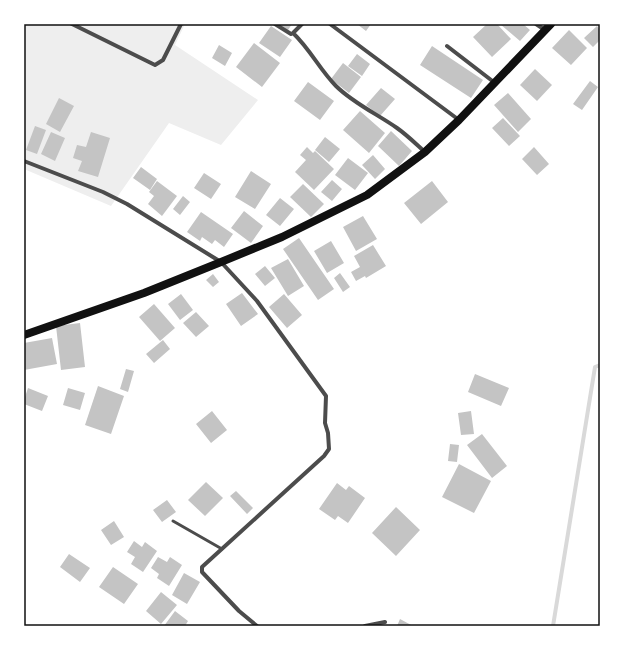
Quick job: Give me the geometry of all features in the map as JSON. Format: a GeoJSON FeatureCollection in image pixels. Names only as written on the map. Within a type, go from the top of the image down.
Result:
{"type":"FeatureCollection","features":[{"type":"Feature","properties":{"kind":"main road"},"geometry":{"type":"LineString","coordinates":[[24,335],[144,293],[221,262],[282,237],[367,195],[425,152],[459,120],[551,24]]}},
{"type":"Feature","properties":{"kind":"street"},"geometry":{"type":"LineString","coordinates":[[72,24],[155,65],[163,60],[181,24]]}},
{"type":"Feature","properties":{"kind":"street"},"geometry":{"type":"LineString","coordinates":[[275,24],[289,34],[293,34],[304,43],[324,72],[337,87],[371,112],[398,129],[425,152]]}},
{"type":"Feature","properties":{"kind":"street"},"geometry":{"type":"LineString","coordinates":[[293,34],[302,24]]}},
{"type":"Feature","properties":{"kind":"street"},"geometry":{"type":"LineString","coordinates":[[330,24],[459,120]]}},
{"type":"Feature","properties":{"kind":"street"},"geometry":{"type":"LineString","coordinates":[[536,24],[545,31]]}},
{"type":"Feature","properties":{"kind":"street"},"geometry":{"type":"LineString","coordinates":[[447,46],[495,83]]}},
{"type":"Feature","properties":{"kind":"street"},"geometry":{"type":"LineString","coordinates":[[24,161],[70,178],[121,201],[221,262],[256,301],[326,396],[325,423],[328,433],[329,450],[262,514],[222,548],[201,569],[239,611],[257,626]]}},
{"type":"Feature","properties":{"kind":"street"},"geometry":{"type":"LineString","coordinates":[[365,626],[385,622]]}},
{"type":"Feature","properties":{"kind":"lane"},"geometry":{"type":"LineString","coordinates":[[173,521],[222,548]]}},
{"type":"Feature","properties":{"kind":"shaded area"},"geometry":{"type":"Polygon","coordinates":[[[24,24],[185,24],[175,45],[258,100],[221,145],[169,123],[111,206],[24,169],[24,24]]]}},
{"type":"Feature","properties":{"kind":"building"},"geometry":{"type":"Polygon","coordinates":[[[279,24],[292,24],[288,30],[279,24]]]}},
{"type":"Feature","properties":{"kind":"building"},"geometry":{"type":"Polygon","coordinates":[[[357,24],[371,24],[366,31],[357,24]]]}},
{"type":"Feature","properties":{"kind":"building"},"geometry":{"type":"Polygon","coordinates":[[[487,24],[497,24],[511,39],[492,57],[473,37],[487,24]]]}},
{"type":"Feature","properties":{"kind":"building"},"geometry":{"type":"Polygon","coordinates":[[[500,24],[523,24],[530,30],[520,41],[500,24]]]}},
{"type":"Feature","properties":{"kind":"building"},"geometry":{"type":"Polygon","coordinates":[[[271,26],[292,40],[280,57],[259,43],[271,26]]]}},
{"type":"Feature","properties":{"kind":"building"},"geometry":{"type":"Polygon","coordinates":[[[597,26],[600,30],[600,40],[593,47],[584,38],[597,26]]]}},
{"type":"Feature","properties":{"kind":"building"},"geometry":{"type":"Polygon","coordinates":[[[569,30],[587,48],[571,65],[552,48],[569,30]]]}},
{"type":"Feature","properties":{"kind":"building"},"geometry":{"type":"Polygon","coordinates":[[[254,43],[280,63],[262,87],[236,67],[254,43]]]}},
{"type":"Feature","properties":{"kind":"building"},"geometry":{"type":"Polygon","coordinates":[[[219,45],[232,53],[225,66],[212,58],[219,45]]]}},
{"type":"Feature","properties":{"kind":"building"},"geometry":{"type":"Polygon","coordinates":[[[432,46],[483,80],[471,98],[420,65],[432,46]]]}},
{"type":"Feature","properties":{"kind":"building"},"geometry":{"type":"Polygon","coordinates":[[[357,54],[370,64],[362,76],[348,66],[357,54]]]}},
{"type":"Feature","properties":{"kind":"building"},"geometry":{"type":"Polygon","coordinates":[[[343,63],[361,77],[349,93],[331,79],[343,63]]]}},
{"type":"Feature","properties":{"kind":"building"},"geometry":{"type":"Polygon","coordinates":[[[535,69],[552,85],[537,101],[520,85],[535,69]]]}},
{"type":"Feature","properties":{"kind":"building"},"geometry":{"type":"Polygon","coordinates":[[[590,81],[598,87],[582,110],[573,104],[590,81]]]}},
{"type":"Feature","properties":{"kind":"building"},"geometry":{"type":"Polygon","coordinates":[[[308,82],[334,101],[320,120],[294,101],[308,82]]]}},
{"type":"Feature","properties":{"kind":"building"},"geometry":{"type":"Polygon","coordinates":[[[381,88],[395,99],[380,116],[366,105],[381,88]]]}},
{"type":"Feature","properties":{"kind":"building"},"geometry":{"type":"Polygon","coordinates":[[[508,93],[531,119],[518,132],[494,105],[508,93]]]}},
{"type":"Feature","properties":{"kind":"building"},"geometry":{"type":"Polygon","coordinates":[[[59,98],[74,106],[60,132],[46,124],[59,98]]]}},
{"type":"Feature","properties":{"kind":"building"},"geometry":{"type":"Polygon","coordinates":[[[360,111],[385,133],[369,153],[343,130],[360,111]]]}},
{"type":"Feature","properties":{"kind":"building"},"geometry":{"type":"Polygon","coordinates":[[[503,118],[520,136],[509,146],[492,128],[503,118]]]}},
{"type":"Feature","properties":{"kind":"building"},"geometry":{"type":"Polygon","coordinates":[[[35,126],[46,130],[37,154],[26,150],[35,126]]]}},
{"type":"Feature","properties":{"kind":"building"},"geometry":{"type":"Polygon","coordinates":[[[391,131],[412,151],[399,166],[378,146],[391,131]]]}},
{"type":"Feature","properties":{"kind":"building"},"geometry":{"type":"Polygon","coordinates":[[[51,132],[65,138],[55,161],[41,154],[51,132]]]}},
{"type":"Feature","properties":{"kind":"building"},"geometry":{"type":"Polygon","coordinates":[[[91,132],[110,138],[98,177],[78,171],[82,161],[73,158],[77,145],[86,147],[91,132]]]}},
{"type":"Feature","properties":{"kind":"building"},"geometry":{"type":"Polygon","coordinates":[[[325,137],[340,149],[329,162],[315,150],[325,137]]]}},
{"type":"Feature","properties":{"kind":"building"},"geometry":{"type":"Polygon","coordinates":[[[307,147],[313,153],[315,151],[334,169],[314,190],[295,172],[306,160],[300,155],[307,147]]]}},
{"type":"Feature","properties":{"kind":"building"},"geometry":{"type":"Polygon","coordinates":[[[534,147],[549,164],[537,175],[522,159],[534,147]]]}},
{"type":"Feature","properties":{"kind":"building"},"geometry":{"type":"Polygon","coordinates":[[[373,155],[385,169],[375,179],[362,165],[373,155]]]}},
{"type":"Feature","properties":{"kind":"building"},"geometry":{"type":"Polygon","coordinates":[[[348,158],[368,173],[355,190],[335,175],[348,158]]]}},
{"type":"Feature","properties":{"kind":"building"},"geometry":{"type":"Polygon","coordinates":[[[141,167],[157,179],[150,190],[133,178],[141,167]]]}},
{"type":"Feature","properties":{"kind":"building"},"geometry":{"type":"Polygon","coordinates":[[[251,171],[271,184],[255,209],[235,197],[251,171]]]}},
{"type":"Feature","properties":{"kind":"building"},"geometry":{"type":"Polygon","coordinates":[[[204,173],[221,184],[211,199],[194,188],[204,173]]]}},
{"type":"Feature","properties":{"kind":"building"},"geometry":{"type":"Polygon","coordinates":[[[332,180],[342,189],[332,201],[321,192],[332,180]]]}},
{"type":"Feature","properties":{"kind":"building"},"geometry":{"type":"Polygon","coordinates":[[[157,181],[177,196],[162,216],[148,204],[154,196],[149,192],[157,181]]]}},
{"type":"Feature","properties":{"kind":"building"},"geometry":{"type":"Polygon","coordinates":[[[432,181],[448,202],[421,224],[404,203],[432,181]]]}},
{"type":"Feature","properties":{"kind":"building"},"geometry":{"type":"Polygon","coordinates":[[[303,184],[324,204],[311,217],[290,197],[303,184]]]}},
{"type":"Feature","properties":{"kind":"building"},"geometry":{"type":"Polygon","coordinates":[[[183,196],[190,202],[180,215],[173,209],[183,196]]]}},
{"type":"Feature","properties":{"kind":"building"},"geometry":{"type":"Polygon","coordinates":[[[280,198],[294,209],[280,226],[266,215],[280,198]]]}},
{"type":"Feature","properties":{"kind":"building"},"geometry":{"type":"Polygon","coordinates":[[[244,211],[263,226],[251,243],[231,228],[244,211]]]}},
{"type":"Feature","properties":{"kind":"building"},"geometry":{"type":"Polygon","coordinates":[[[201,212],[233,234],[224,247],[215,240],[212,244],[202,237],[200,241],[187,232],[201,212]]]}},
{"type":"Feature","properties":{"kind":"building"},"geometry":{"type":"Polygon","coordinates":[[[363,216],[377,239],[356,251],[343,227],[363,216]]]}},
{"type":"Feature","properties":{"kind":"building"},"geometry":{"type":"Polygon","coordinates":[[[299,238],[334,289],[318,300],[283,249],[299,238]]]}},
{"type":"Feature","properties":{"kind":"building"},"geometry":{"type":"Polygon","coordinates":[[[331,241],[344,263],[327,273],[314,251],[331,241]]]}},
{"type":"Feature","properties":{"kind":"building"},"geometry":{"type":"Polygon","coordinates":[[[373,245],[386,266],[366,278],[365,276],[356,281],[351,272],[360,267],[354,256],[373,245]]]}},
{"type":"Feature","properties":{"kind":"building"},"geometry":{"type":"Polygon","coordinates":[[[288,259],[304,286],[288,296],[271,268],[288,259]]]}},
{"type":"Feature","properties":{"kind":"building"},"geometry":{"type":"Polygon","coordinates":[[[265,266],[275,278],[265,286],[255,274],[265,266]]]}},
{"type":"Feature","properties":{"kind":"building"},"geometry":{"type":"Polygon","coordinates":[[[340,273],[350,287],[343,292],[334,278],[340,273]]]}},
{"type":"Feature","properties":{"kind":"building"},"geometry":{"type":"Polygon","coordinates":[[[213,274],[219,282],[213,287],[206,280],[213,274]]]}},
{"type":"Feature","properties":{"kind":"building"},"geometry":{"type":"Polygon","coordinates":[[[242,293],[258,314],[241,326],[226,304],[242,293]]]}},
{"type":"Feature","properties":{"kind":"building"},"geometry":{"type":"Polygon","coordinates":[[[181,294],[193,310],[180,320],[168,304],[181,294]]]}},
{"type":"Feature","properties":{"kind":"building"},"geometry":{"type":"Polygon","coordinates":[[[284,294],[302,315],[287,328],[269,307],[284,294]]]}},
{"type":"Feature","properties":{"kind":"building"},"geometry":{"type":"Polygon","coordinates":[[[154,304],[175,328],[160,341],[139,317],[154,304]]]}},
{"type":"Feature","properties":{"kind":"building"},"geometry":{"type":"Polygon","coordinates":[[[196,312],[209,326],[196,337],[183,323],[196,312]]]}},
{"type":"Feature","properties":{"kind":"building"},"geometry":{"type":"Polygon","coordinates":[[[80,323],[85,367],[61,370],[56,326],[80,323]]]}},
{"type":"Feature","properties":{"kind":"building"},"geometry":{"type":"Polygon","coordinates":[[[52,338],[57,364],[24,370],[24,343],[52,338]]]}},
{"type":"Feature","properties":{"kind":"building"},"geometry":{"type":"Polygon","coordinates":[[[163,340],[170,349],[154,363],[146,354],[163,340]]]}},
{"type":"Feature","properties":{"kind":"building"},"geometry":{"type":"Polygon","coordinates":[[[126,369],[134,371],[128,392],[120,389],[126,369]]]}},
{"type":"Feature","properties":{"kind":"building"},"geometry":{"type":"Polygon","coordinates":[[[475,374],[509,388],[501,406],[468,392],[475,374]]]}},
{"type":"Feature","properties":{"kind":"building"},"geometry":{"type":"Polygon","coordinates":[[[98,386],[124,396],[111,434],[85,425],[98,386]]]}},
{"type":"Feature","properties":{"kind":"building"},"geometry":{"type":"Polygon","coordinates":[[[28,388],[48,396],[42,411],[24,404],[28,388]]]}},
{"type":"Feature","properties":{"kind":"building"},"geometry":{"type":"Polygon","coordinates":[[[68,388],[85,393],[80,410],[63,405],[68,388]]]}},
{"type":"Feature","properties":{"kind":"building"},"geometry":{"type":"Polygon","coordinates":[[[212,411],[227,430],[211,443],[196,424],[212,411]]]}},
{"type":"Feature","properties":{"kind":"building"},"geometry":{"type":"Polygon","coordinates":[[[471,411],[474,434],[461,435],[458,413],[471,411]]]}},
{"type":"Feature","properties":{"kind":"building"},"geometry":{"type":"Polygon","coordinates":[[[482,434],[507,466],[492,478],[467,445],[482,434]]]}},
{"type":"Feature","properties":{"kind":"building"},"geometry":{"type":"Polygon","coordinates":[[[450,444],[459,445],[457,462],[448,461],[450,444]]]}},
{"type":"Feature","properties":{"kind":"building"},"geometry":{"type":"Polygon","coordinates":[[[459,464],[491,481],[474,513],[442,497],[459,464]]]}},
{"type":"Feature","properties":{"kind":"building"},"geometry":{"type":"Polygon","coordinates":[[[206,482],[223,498],[205,516],[188,500],[206,482]]]}},
{"type":"Feature","properties":{"kind":"building"},"geometry":{"type":"Polygon","coordinates":[[[337,483],[346,490],[349,486],[365,498],[348,523],[338,516],[335,520],[319,509],[337,483]]]}},
{"type":"Feature","properties":{"kind":"building"},"geometry":{"type":"Polygon","coordinates":[[[236,491],[253,508],[247,514],[230,496],[236,491]]]}},
{"type":"Feature","properties":{"kind":"building"},"geometry":{"type":"Polygon","coordinates":[[[167,500],[176,512],[162,522],[153,510],[167,500]]]}},
{"type":"Feature","properties":{"kind":"building"},"geometry":{"type":"Polygon","coordinates":[[[396,507],[420,530],[396,556],[372,533],[396,507]]]}},
{"type":"Feature","properties":{"kind":"building"},"geometry":{"type":"Polygon","coordinates":[[[114,521],[124,537],[111,545],[101,530],[114,521]]]}},
{"type":"Feature","properties":{"kind":"building"},"geometry":{"type":"Polygon","coordinates":[[[134,541],[142,547],[145,542],[157,551],[143,572],[131,564],[135,557],[127,552],[134,541]]]}},
{"type":"Feature","properties":{"kind":"building"},"geometry":{"type":"Polygon","coordinates":[[[69,554],[90,568],[80,582],[60,567],[69,554]]]}},
{"type":"Feature","properties":{"kind":"building"},"geometry":{"type":"Polygon","coordinates":[[[158,557],[167,562],[170,557],[182,565],[169,586],[157,578],[159,574],[151,568],[158,557]]]}},
{"type":"Feature","properties":{"kind":"building"},"geometry":{"type":"Polygon","coordinates":[[[113,567],[138,584],[124,604],[99,587],[113,567]]]}},
{"type":"Feature","properties":{"kind":"building"},"geometry":{"type":"Polygon","coordinates":[[[184,573],[200,582],[187,604],[172,595],[184,573]]]}},
{"type":"Feature","properties":{"kind":"building"},"geometry":{"type":"Polygon","coordinates":[[[161,592],[177,605],[161,624],[146,611],[161,592]]]}},
{"type":"Feature","properties":{"kind":"building"},"geometry":{"type":"Polygon","coordinates":[[[175,611],[188,621],[185,626],[164,626],[175,611]]]}},
{"type":"Feature","properties":{"kind":"building"},"geometry":{"type":"Polygon","coordinates":[[[400,619],[413,626],[397,626],[400,619]]]}},
{"type":"Feature","properties":{"kind":"waterway"},"geometry":{"type":"LineString","coordinates":[[553,626],[595,367],[600,365]]}}]}
